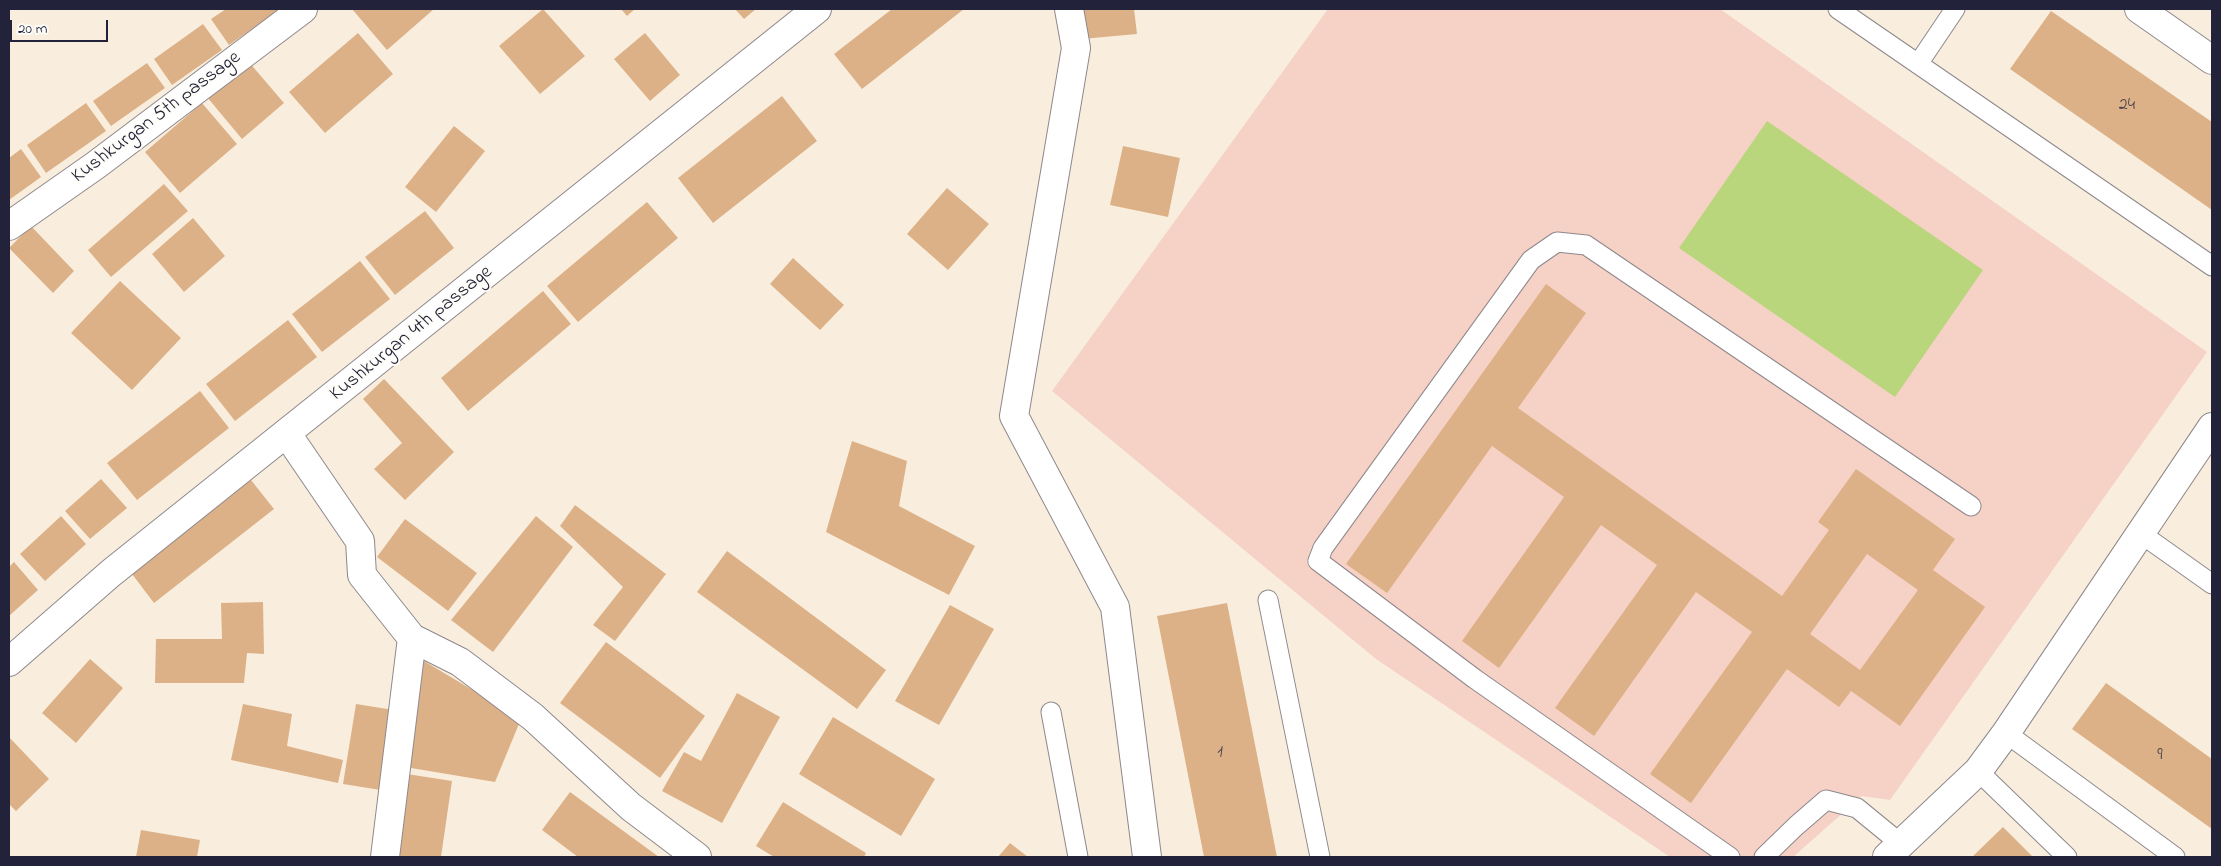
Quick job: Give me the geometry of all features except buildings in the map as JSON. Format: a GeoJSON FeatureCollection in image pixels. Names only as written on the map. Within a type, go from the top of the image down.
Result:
{"type":"FeatureCollection","features":[{"type":"Feature","properties":{"kind":"street","name":"Kushkurgan 5th passage"},"geometry":{"type":"LineString","coordinates":[[9,226],[96,165],[303,9]]}},
{"type":"Feature","properties":{"kind":"street","name":"Kushkurgan 4th passage"},"geometry":{"type":"LineString","coordinates":[[9,662],[111,573],[817,9]]}},
{"type":"Feature","properties":{"kind":"street"},"geometry":{"type":"LineString","coordinates":[[1070,9],[1076,48],[1014,416],[1116,607],[1147,857]]}},
{"type":"Feature","properties":{"kind":"street"},"geometry":{"type":"LineString","coordinates":[[2139,9],[2212,60]]}},
{"type":"Feature","properties":{"kind":"street"},"geometry":{"type":"LineString","coordinates":[[1894,851],[1978,771],[2006,733],[2212,427]]}},
{"type":"Feature","properties":{"kind":"street"},"geometry":{"type":"LineString","coordinates":[[287,434],[360,541],[362,575],[412,638],[460,662],[533,717],[631,808],[697,857]]}},
{"type":"Feature","properties":{"kind":"street"},"geometry":{"type":"LineString","coordinates":[[385,857],[412,638]]}},
{"type":"Feature","properties":{"kind":"lane"},"geometry":{"type":"LineString","coordinates":[[1838,9],[2212,266]]}},
{"type":"Feature","properties":{"kind":"lane"},"geometry":{"type":"LineString","coordinates":[[1918,64],[1955,9]]}},
{"type":"Feature","properties":{"kind":"lane"},"geometry":{"type":"LineString","coordinates":[[1730,857],[1474,679],[1318,562],[1323,548],[1531,260],[1557,242],[1586,245],[1971,506]]}},
{"type":"Feature","properties":{"kind":"lane"},"geometry":{"type":"LineString","coordinates":[[2140,533],[2212,584]]}},
{"type":"Feature","properties":{"kind":"lane"},"geometry":{"type":"LineString","coordinates":[[1268,600],[1320,857]]}},
{"type":"Feature","properties":{"kind":"lane"},"geometry":{"type":"LineString","coordinates":[[1051,712],[1078,857]]}},
{"type":"Feature","properties":{"kind":"lane"},"geometry":{"type":"LineString","coordinates":[[2006,733],[2175,857]]}},
{"type":"Feature","properties":{"kind":"lane"},"geometry":{"type":"LineString","coordinates":[[1978,771],[2067,857]]}},
{"type":"Feature","properties":{"kind":"lane"},"geometry":{"type":"LineString","coordinates":[[1764,857],[1826,800],[1857,808],[1894,851]]}},
{"type":"Feature","properties":{"kind":"shaded area"},"geometry":{"type":"Polygon","coordinates":[[[1328,9],[1720,9],[2207,352],[1890,800],[1862,796],[1793,857],[1670,857],[1376,659],[1052,391],[1328,9]]]}},
{"type":"Feature","properties":{"kind":"green space"},"geometry":{"type":"Polygon","coordinates":[[[1767,121],[1983,270],[1895,397],[1679,248],[1767,121]]]}}]}
